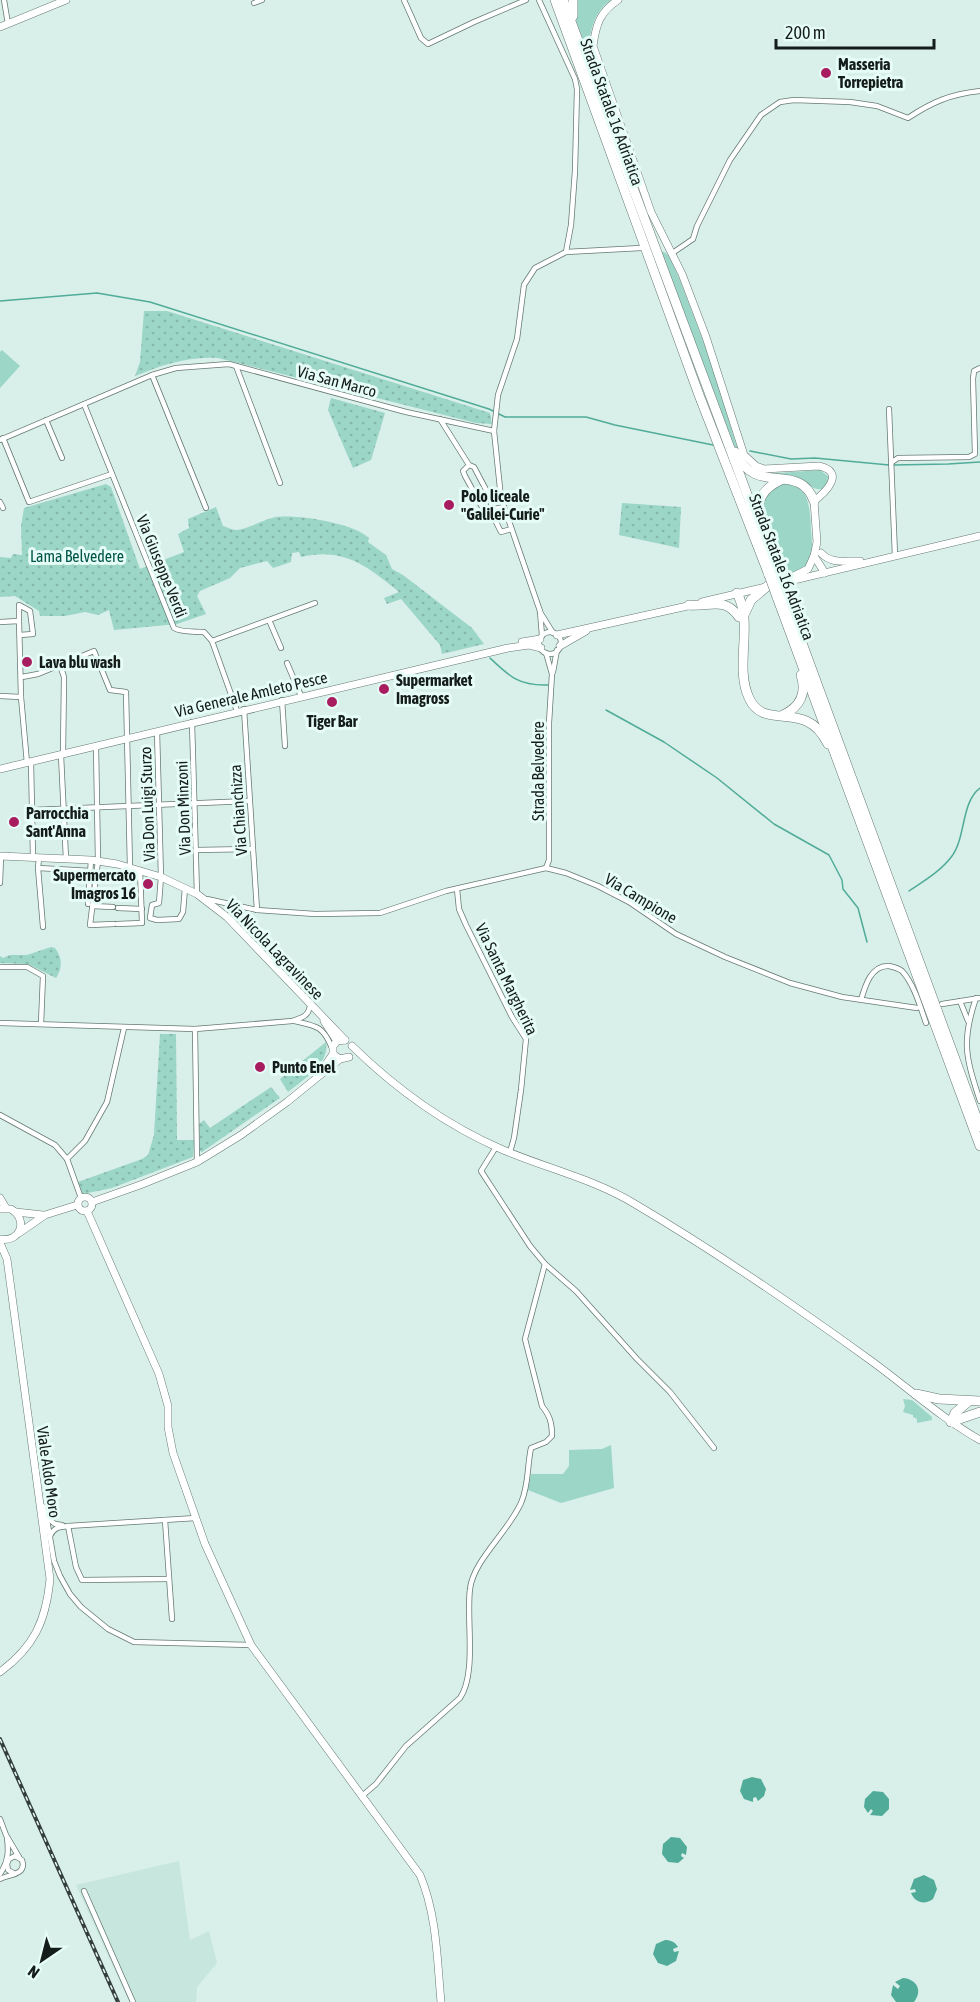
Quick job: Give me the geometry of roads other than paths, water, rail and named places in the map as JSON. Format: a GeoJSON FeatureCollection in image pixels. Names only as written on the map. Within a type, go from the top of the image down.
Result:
{"type":"FeatureCollection","features":[{"type":"Feature","properties":{"kind":"highway","name":"Strada Statale 16 Adriatica"},"geometry":{"type":"LineString","coordinates":[[555,0],[699,395],[758,546],[795,625],[980,1127]]}},
{"type":"Feature","properties":{"kind":"highway","name":"Strada Statale 16 Adriatica"},"geometry":{"type":"LineString","coordinates":[[563,0],[772,576]]}},
{"type":"Feature","properties":{"kind":"highway"},"geometry":{"type":"LineString","coordinates":[[573,0],[571,9],[577,36]]}},
{"type":"Feature","properties":{"kind":"highway"},"geometry":{"type":"LineString","coordinates":[[685,331],[695,348],[742,465],[762,477],[798,481],[807,487],[813,501]]}},
{"type":"Feature","properties":{"kind":"highway"},"geometry":{"type":"LineString","coordinates":[[783,478],[765,489],[759,501],[758,510],[772,576],[746,607],[742,616],[745,681],[749,698],[759,711],[767,715],[805,719],[824,736],[904,950],[917,976]]}},
{"type":"Feature","properties":{"kind":"highway"},"geometry":{"type":"LineString","coordinates":[[737,593],[736,609],[742,616]]}},
{"type":"Feature","properties":{"kind":"highway","name":"Strada Statale 16 Adriatica"},"geometry":{"type":"LineString","coordinates":[[781,596],[980,1146]]}},
{"type":"Feature","properties":{"kind":"highway"},"geometry":{"type":"LineString","coordinates":[[781,596],[804,685],[800,701],[791,711],[781,716]]}},
{"type":"Feature","properties":{"kind":"highway"},"geometry":{"type":"LineString","coordinates":[[689,605],[726,605],[742,616]]}},
{"type":"Feature","properties":{"kind":"highway"},"geometry":{"type":"LineString","coordinates":[[916,1394],[939,1399],[980,1401]]}},
{"type":"Feature","properties":{"kind":"highway"},"geometry":{"type":"LineString","coordinates":[[951,1422],[955,1413],[969,1401]]}},
{"type":"Feature","properties":{"kind":"highway"},"geometry":{"type":"LineString","coordinates":[[951,1422],[980,1412]]}},
{"type":"Feature","properties":{"kind":"street"},"geometry":{"type":"LineString","coordinates":[[4,0],[8,24]]}},
{"type":"Feature","properties":{"kind":"street"},"geometry":{"type":"LineString","coordinates":[[0,27],[65,0]]}},
{"type":"Feature","properties":{"kind":"street"},"geometry":{"type":"LineString","coordinates":[[254,3],[262,0]]}},
{"type":"Feature","properties":{"kind":"street"},"geometry":{"type":"LineString","coordinates":[[404,0],[421,38],[428,44],[526,0]]}},
{"type":"Feature","properties":{"kind":"street"},"geometry":{"type":"LineString","coordinates":[[539,0],[577,88],[575,171],[569,243],[566,252]]}},
{"type":"Feature","properties":{"kind":"street"},"geometry":{"type":"LineString","coordinates":[[618,0],[602,13],[593,46],[651,212],[664,247],[671,254],[682,274],[706,337],[744,454],[756,466],[764,469],[819,466],[826,468],[831,474],[831,486],[813,501],[818,554],[825,573]]}},
{"type":"Feature","properties":{"kind":"street"},"geometry":{"type":"LineString","coordinates":[[671,254],[693,239],[697,226],[730,160],[761,115],[780,102],[794,100],[850,102],[877,106],[908,118],[956,94],[980,91]]}},
{"type":"Feature","properties":{"kind":"street"},"geometry":{"type":"LineString","coordinates":[[552,674],[560,640],[540,611],[501,498],[495,431],[498,395],[517,339],[524,285],[535,268],[566,252],[641,248]]}},
{"type":"Feature","properties":{"kind":"street","name":"Via San Marco"},"geometry":{"type":"LineString","coordinates":[[2,439],[152,375],[176,368],[229,364],[406,412],[495,431]]}},
{"type":"Feature","properties":{"kind":"street"},"geometry":{"type":"LineString","coordinates":[[236,366],[280,483]]}},
{"type":"Feature","properties":{"kind":"street"},"geometry":{"type":"LineString","coordinates":[[892,462],[898,458],[969,458],[975,454],[973,379],[974,371],[980,368]]}},
{"type":"Feature","properties":{"kind":"street"},"geometry":{"type":"LineString","coordinates":[[152,375],[206,508]]}},
{"type":"Feature","properties":{"kind":"street","name":"Via Giuseppe Verdi"},"geometry":{"type":"LineString","coordinates":[[84,404],[174,628],[181,632],[204,632],[212,641]]}},
{"type":"Feature","properties":{"kind":"street"},"geometry":{"type":"LineString","coordinates":[[889,409],[895,556]]}},
{"type":"Feature","properties":{"kind":"street"},"geometry":{"type":"LineString","coordinates":[[440,419],[469,465],[474,467],[492,501],[490,510],[501,532],[511,529]]}},
{"type":"Feature","properties":{"kind":"street"},"geometry":{"type":"LineString","coordinates":[[46,420],[62,458]]}},
{"type":"Feature","properties":{"kind":"street"},"geometry":{"type":"LineString","coordinates":[[2,439],[29,502],[112,474]]}},
{"type":"Feature","properties":{"kind":"street"},"geometry":{"type":"LineString","coordinates":[[469,465],[463,471],[482,507],[490,510],[504,507]]}},
{"type":"Feature","properties":{"kind":"street"},"geometry":{"type":"LineString","coordinates":[[0,502],[3,508]]}},
{"type":"Feature","properties":{"kind":"street"},"geometry":{"type":"LineString","coordinates":[[508,648],[541,638],[546,633],[555,634],[594,627],[737,593],[772,576],[788,581],[980,536]]}},
{"type":"Feature","properties":{"kind":"street"},"geometry":{"type":"LineString","coordinates":[[818,554],[834,562],[869,562]]}},
{"type":"Feature","properties":{"kind":"street"},"geometry":{"type":"LineString","coordinates":[[788,581],[808,569],[818,554]]}},
{"type":"Feature","properties":{"kind":"street"},"geometry":{"type":"LineString","coordinates":[[240,710],[212,641],[315,603]]}},
{"type":"Feature","properties":{"kind":"street"},"geometry":{"type":"LineString","coordinates":[[20,635],[33,634],[30,611],[22,605],[19,605],[21,697],[43,927]]}},
{"type":"Feature","properties":{"kind":"street"},"geometry":{"type":"LineString","coordinates":[[540,611],[543,650],[552,674]]}},
{"type":"Feature","properties":{"kind":"street"},"geometry":{"type":"LineString","coordinates":[[269,620],[281,648]]}},
{"type":"Feature","properties":{"kind":"street"},"geometry":{"type":"LineString","coordinates":[[0,622],[19,621]]}},
{"type":"Feature","properties":{"kind":"street"},"geometry":{"type":"LineString","coordinates":[[508,648],[529,645],[550,653],[594,627]]}},
{"type":"Feature","properties":{"kind":"street","name":"Via Generale Amleto Pesce"},"geometry":{"type":"LineString","coordinates":[[0,768],[29,763],[240,710],[508,648]]}},
{"type":"Feature","properties":{"kind":"street"},"geometry":{"type":"LineString","coordinates":[[22,677],[38,674],[94,651],[110,690],[126,692],[130,867]]}},
{"type":"Feature","properties":{"kind":"street"},"geometry":{"type":"LineString","coordinates":[[287,663],[301,696]]}},
{"type":"Feature","properties":{"kind":"street"},"geometry":{"type":"LineString","coordinates":[[60,665],[64,677],[62,754],[66,859]]}},
{"type":"Feature","properties":{"kind":"street","name":"Strada Belvedere"},"geometry":{"type":"LineString","coordinates":[[546,868],[549,860],[549,723],[552,674]]}},
{"type":"Feature","properties":{"kind":"street"},"geometry":{"type":"LineString","coordinates":[[0,696],[21,697]]}},
{"type":"Feature","properties":{"kind":"street"},"geometry":{"type":"LineString","coordinates":[[282,700],[285,746]]}},
{"type":"Feature","properties":{"kind":"street","name":"Via Chianchizza"},"geometry":{"type":"LineString","coordinates":[[240,710],[257,910]]}},
{"type":"Feature","properties":{"kind":"street","name":"Via Don Minzoni"},"geometry":{"type":"LineString","coordinates":[[192,722],[197,894]]}},
{"type":"Feature","properties":{"kind":"street","name":"Via Don Luigi Sturzo"},"geometry":{"type":"LineString","coordinates":[[157,731],[161,877],[159,903],[152,905],[150,918],[179,919],[183,912],[184,888]]}},
{"type":"Feature","properties":{"kind":"street"},"geometry":{"type":"LineString","coordinates":[[90,905],[95,860],[96,746]]}},
{"type":"Feature","properties":{"kind":"street"},"geometry":{"type":"LineString","coordinates":[[32,810],[249,801]]}},
{"type":"Feature","properties":{"kind":"street"},"geometry":{"type":"LineString","coordinates":[[196,850],[252,849]]}},
{"type":"Feature","properties":{"kind":"street"},"geometry":{"type":"LineString","coordinates":[[0,883],[1,856]]}},
{"type":"Feature","properties":{"kind":"street","name":"Via Nicola Lagravinese"},"geometry":{"type":"LineString","coordinates":[[1,856],[95,860],[140,870],[197,894],[227,917],[322,1016],[341,1040]]}},
{"type":"Feature","properties":{"kind":"street"},"geometry":{"type":"LineString","coordinates":[[95,860],[91,871],[90,925],[142,923],[140,870]]}},
{"type":"Feature","properties":{"kind":"street"},"geometry":{"type":"LineString","coordinates":[[38,868],[91,871]]}},
{"type":"Feature","properties":{"kind":"street","name":"Via Campione"},"geometry":{"type":"LineString","coordinates":[[205,899],[257,910],[315,914],[380,913],[457,889],[546,868],[566,873],[598,886],[629,902],[676,934],[790,983],[842,997],[917,1008]]}},
{"type":"Feature","properties":{"kind":"street","name":"Via Santa Margherita"},"geometry":{"type":"LineString","coordinates":[[457,889],[459,909],[466,925],[512,1017],[526,1039],[521,1090],[510,1152]]}},
{"type":"Feature","properties":{"kind":"street"},"geometry":{"type":"LineString","coordinates":[[90,905],[141,909]]}},
{"type":"Feature","properties":{"kind":"street"},"geometry":{"type":"LineString","coordinates":[[861,1000],[871,974],[883,966],[893,966],[906,977],[919,1002],[926,1023]]}},
{"type":"Feature","properties":{"kind":"street"},"geometry":{"type":"LineString","coordinates":[[0,967],[27,968],[43,976],[41,1024]]}},
{"type":"Feature","properties":{"kind":"street"},"geometry":{"type":"LineString","coordinates":[[942,1004],[978,998]]}},
{"type":"Feature","properties":{"kind":"street"},"geometry":{"type":"LineString","coordinates":[[978,998],[968,1021],[965,1044],[980,1101]]}},
{"type":"Feature","properties":{"kind":"street"},"geometry":{"type":"LineString","coordinates":[[960,1001],[968,1021]]}},
{"type":"Feature","properties":{"kind":"street"},"geometry":{"type":"LineString","coordinates":[[0,1023],[195,1029],[292,1021],[305,1017],[310,1005]]}},
{"type":"Feature","properties":{"kind":"street"},"geometry":{"type":"LineString","coordinates":[[292,1021],[315,1026],[322,1030],[340,1059]]}},
{"type":"Feature","properties":{"kind":"street"},"geometry":{"type":"LineString","coordinates":[[67,1159],[85,1141],[107,1102],[124,1028]]}},
{"type":"Feature","properties":{"kind":"street"},"geometry":{"type":"LineString","coordinates":[[195,1029],[196,1162]]}},
{"type":"Feature","properties":{"kind":"street"},"geometry":{"type":"LineString","coordinates":[[92,1202],[196,1162],[241,1135],[287,1102],[320,1073],[341,1040],[352,1046],[371,1064],[438,1114],[496,1147],[618,1195],[737,1267],[916,1394],[951,1422],[980,1440]]}},
{"type":"Feature","properties":{"kind":"street"},"geometry":{"type":"LineString","coordinates":[[349,1057],[352,1054],[352,1046]]}},
{"type":"Feature","properties":{"kind":"street"},"geometry":{"type":"LineString","coordinates":[[320,1073],[326,1071],[340,1059],[349,1057],[371,1064]]}},
{"type":"Feature","properties":{"kind":"street"},"geometry":{"type":"LineString","coordinates":[[0,1116],[55,1145],[67,1159],[81,1210],[87,1211]]}},
{"type":"Feature","properties":{"kind":"street"},"geometry":{"type":"LineString","coordinates":[[496,1147],[481,1171],[530,1246],[545,1264],[576,1291],[670,1392],[714,1448]]}},
{"type":"Feature","properties":{"kind":"street"},"geometry":{"type":"LineString","coordinates":[[0,1241],[9,1240],[45,1215],[87,1197],[92,1202]]}},
{"type":"Feature","properties":{"kind":"street"},"geometry":{"type":"LineString","coordinates":[[0,1198],[3,1208],[16,1212],[45,1215]]}},
{"type":"Feature","properties":{"kind":"street"},"geometry":{"type":"LineString","coordinates":[[87,1211],[92,1206],[92,1202]]}},
{"type":"Feature","properties":{"kind":"street"},"geometry":{"type":"LineString","coordinates":[[87,1211],[159,1374],[168,1406],[171,1446],[196,1518],[250,1645],[420,1875],[433,1914],[441,2002]]}},
{"type":"Feature","properties":{"kind":"street"},"geometry":{"type":"LineString","coordinates":[[16,1212],[21,1222],[17,1235]]}},
{"type":"Feature","properties":{"kind":"street","name":"Viale Aldo Moro"},"geometry":{"type":"LineString","coordinates":[[0,1672],[15,1661],[28,1646],[44,1616],[50,1579],[7,1259],[8,1248],[17,1235]]}},
{"type":"Feature","properties":{"kind":"street","name":"Viale Aldo Moro"},"geometry":{"type":"LineString","coordinates":[[0,1241],[7,1259]]}},
{"type":"Feature","properties":{"kind":"street"},"geometry":{"type":"LineString","coordinates":[[362,1796],[376,1784],[406,1746],[466,1690],[471,1633],[470,1590],[473,1575],[510,1523],[522,1501],[527,1484],[531,1448],[546,1442],[552,1436],[549,1414],[542,1406],[525,1339],[545,1264]]}},
{"type":"Feature","properties":{"kind":"street"},"geometry":{"type":"LineString","coordinates":[[40,1504],[45,1508],[54,1561],[70,1594],[81,1607],[108,1629],[134,1642],[250,1645]]}},
{"type":"Feature","properties":{"kind":"street"},"geometry":{"type":"LineString","coordinates":[[46,1516],[55,1524],[68,1526]]}},
{"type":"Feature","properties":{"kind":"street"},"geometry":{"type":"LineString","coordinates":[[50,1537],[52,1530],[68,1526],[196,1518]]}},
{"type":"Feature","properties":{"kind":"street"},"geometry":{"type":"LineString","coordinates":[[165,1520],[172,1619]]}},
{"type":"Feature","properties":{"kind":"street"},"geometry":{"type":"LineString","coordinates":[[68,1526],[76,1567],[82,1580],[169,1579]]}},
{"type":"Feature","properties":{"kind":"street"},"geometry":{"type":"LineString","coordinates":[[0,1819],[9,1851],[8,1870],[15,1874]]}},
{"type":"Feature","properties":{"kind":"street"},"geometry":{"type":"LineString","coordinates":[[0,1879],[20,1872],[24,1863],[6,1835]]}},
{"type":"Feature","properties":{"kind":"street"},"geometry":{"type":"LineString","coordinates":[[0,1874],[8,1861],[15,1856],[20,1858]]}},
{"type":"Feature","properties":{"kind":"street"},"geometry":{"type":"LineString","coordinates":[[84,1891],[133,2002]]}},
{"type":"Feature","properties":{"kind":"waterway"},"geometry":{"type":"LineString","coordinates":[[0,301],[97,293],[150,302],[489,409],[505,417],[586,417],[713,445]]}},
{"type":"Feature","properties":{"kind":"waterway"},"geometry":{"type":"LineString","coordinates":[[750,451],[791,459],[815,458],[889,465]]}},
{"type":"Feature","properties":{"kind":"waterway"},"geometry":{"type":"LineString","coordinates":[[893,465],[980,462]]}},
{"type":"Feature","properties":{"kind":"waterway"},"geometry":{"type":"LineString","coordinates":[[490,658],[522,682],[548,685]]}},
{"type":"Feature","properties":{"kind":"waterway"},"geometry":{"type":"LineString","coordinates":[[606,710],[664,742],[717,778],[774,824],[829,855],[842,880],[843,889],[858,908],[867,942]]}},
{"type":"Feature","properties":{"kind":"waterway"},"geometry":{"type":"LineString","coordinates":[[909,891],[938,871],[952,856],[960,839],[966,811],[974,794],[980,788]]}},
{"type":"Feature","properties":{"kind":"railway"},"geometry":{"type":"LineString","coordinates":[[0,1739],[118,2002]]}},
{"type":"Feature","properties":{"kind":"place","name":"Masseria Torrepietra"},"geometry":{"type":"Point","coordinates":[826,73]}},
{"type":"Feature","properties":{"kind":"place","name":"Polo liceale \"Galilei-Curie\""},"geometry":{"type":"Point","coordinates":[449,505]}},
{"type":"Feature","properties":{"kind":"place","name":"Lava blu wash"},"geometry":{"type":"Point","coordinates":[27,662]}},
{"type":"Feature","properties":{"kind":"place","name":"Supermarket Imagross"},"geometry":{"type":"Point","coordinates":[384,689]}},
{"type":"Feature","properties":{"kind":"place","name":"Tiger Bar"},"geometry":{"type":"Point","coordinates":[332,702]}},
{"type":"Feature","properties":{"kind":"place","name":"Parrocchia Sant'Anna"},"geometry":{"type":"Point","coordinates":[14,822]}},
{"type":"Feature","properties":{"kind":"place","name":"Supermercato Imagros 16"},"geometry":{"type":"Point","coordinates":[148,884]}},
{"type":"Feature","properties":{"kind":"place","name":"Punto Enel"},"geometry":{"type":"Point","coordinates":[260,1067]}},
{"type":"Feature","properties":{"kind":"park label","name":"Lama Belvedere"},"geometry":{"type":"Point","coordinates":[77,556]}}]}
